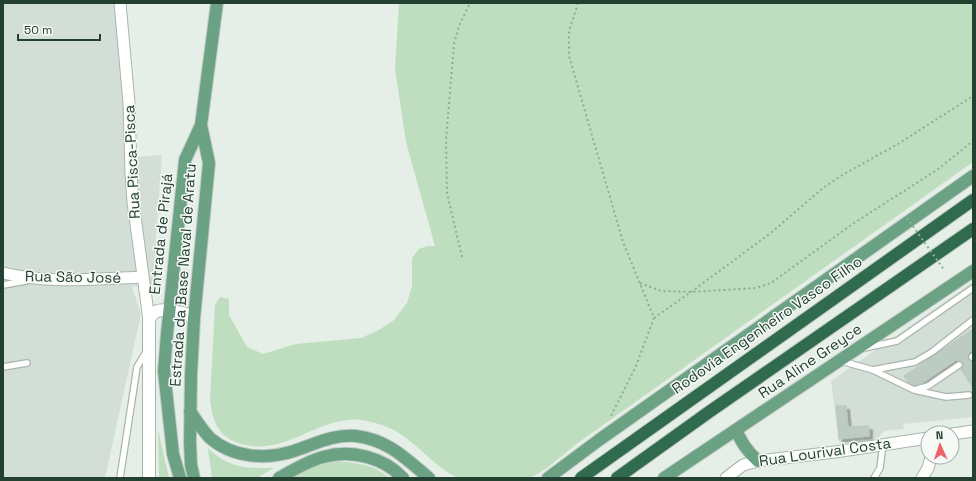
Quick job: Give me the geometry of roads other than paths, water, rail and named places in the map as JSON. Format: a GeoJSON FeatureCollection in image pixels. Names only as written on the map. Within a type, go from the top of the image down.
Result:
{"type":"FeatureCollection","features":[{"type":"Feature","properties":{"kind":"highway","name":"Rodovia Engenheiro Vasco Filho"},"geometry":{"type":"LineString","coordinates":[[581,478],[973,200]]}},
{"type":"Feature","properties":{"kind":"highway"},"geometry":{"type":"LineString","coordinates":[[617,478],[973,229]]}},
{"type":"Feature","properties":{"kind":"main road","name":"Estrada da Base Naval de Aratu"},"geometry":{"type":"LineString","coordinates":[[194,478],[191,465],[190,411],[194,319],[209,162],[201,125],[217,3]]}},
{"type":"Feature","properties":{"kind":"main road","name":"Entrada de Pirajá"},"geometry":{"type":"LineString","coordinates":[[169,311],[186,160],[201,125]]}},
{"type":"Feature","properties":{"kind":"main road"},"geometry":{"type":"LineString","coordinates":[[548,478],[606,435],[973,176]]}},
{"type":"Feature","properties":{"kind":"main road","name":"Rua Aline Greyce"},"geometry":{"type":"LineString","coordinates":[[664,478],[973,271]]}},
{"type":"Feature","properties":{"kind":"main road"},"geometry":{"type":"LineString","coordinates":[[169,311],[164,371],[173,454],[180,478]]}},
{"type":"Feature","properties":{"kind":"main road"},"geometry":{"type":"LineString","coordinates":[[190,411],[200,426],[211,438],[232,452],[257,456],[282,455],[332,437],[356,436],[390,447],[406,458],[429,478]]}},
{"type":"Feature","properties":{"kind":"main road"},"geometry":{"type":"LineString","coordinates":[[736,430],[748,452],[758,460]]}},
{"type":"Feature","properties":{"kind":"main road"},"geometry":{"type":"LineString","coordinates":[[279,478],[307,463],[323,457],[339,454],[354,454],[384,462],[395,470],[402,478]]}},
{"type":"Feature","properties":{"kind":"street","name":"Rua Pisca-Pisca"},"geometry":{"type":"LineString","coordinates":[[120,3],[129,103],[130,173],[149,320]]}},
{"type":"Feature","properties":{"kind":"street","name":"Rua São José"},"geometry":{"type":"LineString","coordinates":[[3,273],[19,277],[44,279],[143,277]]}},
{"type":"Feature","properties":{"kind":"street"},"geometry":{"type":"LineString","coordinates":[[169,311],[188,314],[194,319]]}},
{"type":"Feature","properties":{"kind":"street","name":"Entrada de Pirajá"},"geometry":{"type":"LineString","coordinates":[[149,320],[155,312],[169,311]]}},
{"type":"Feature","properties":{"kind":"street"},"geometry":{"type":"LineString","coordinates":[[149,320],[149,478]]}},
{"type":"Feature","properties":{"kind":"street"},"geometry":{"type":"LineString","coordinates":[[960,433],[973,431]]}},
{"type":"Feature","properties":{"kind":"street","name":"Rua Lourival Costa"},"geometry":{"type":"LineString","coordinates":[[726,478],[743,465],[758,460],[835,452],[920,439]]}},
{"type":"Feature","properties":{"kind":"street"},"geometry":{"type":"LineString","coordinates":[[922,478],[929,465]]}},
{"type":"Feature","properties":{"kind":"lane"},"geometry":{"type":"LineString","coordinates":[[3,285],[44,279]]}},
{"type":"Feature","properties":{"kind":"lane"},"geometry":{"type":"LineString","coordinates":[[856,350],[897,341],[973,288]]}},
{"type":"Feature","properties":{"kind":"lane"},"geometry":{"type":"LineString","coordinates":[[873,370],[915,362],[932,352],[973,320]]}},
{"type":"Feature","properties":{"kind":"lane"},"geometry":{"type":"LineString","coordinates":[[120,478],[137,367],[149,346]]}},
{"type":"Feature","properties":{"kind":"lane"},"geometry":{"type":"LineString","coordinates":[[839,361],[873,370],[914,390],[946,397],[969,396]]}},
{"type":"Feature","properties":{"kind":"lane"},"geometry":{"type":"LineString","coordinates":[[3,367],[27,363]]}},
{"type":"Feature","properties":{"kind":"lane"},"geometry":{"type":"LineString","coordinates":[[914,390],[928,386],[959,365]]}},
{"type":"Feature","properties":{"kind":"lane"},"geometry":{"type":"LineString","coordinates":[[874,478],[880,468],[883,444]]}}]}
